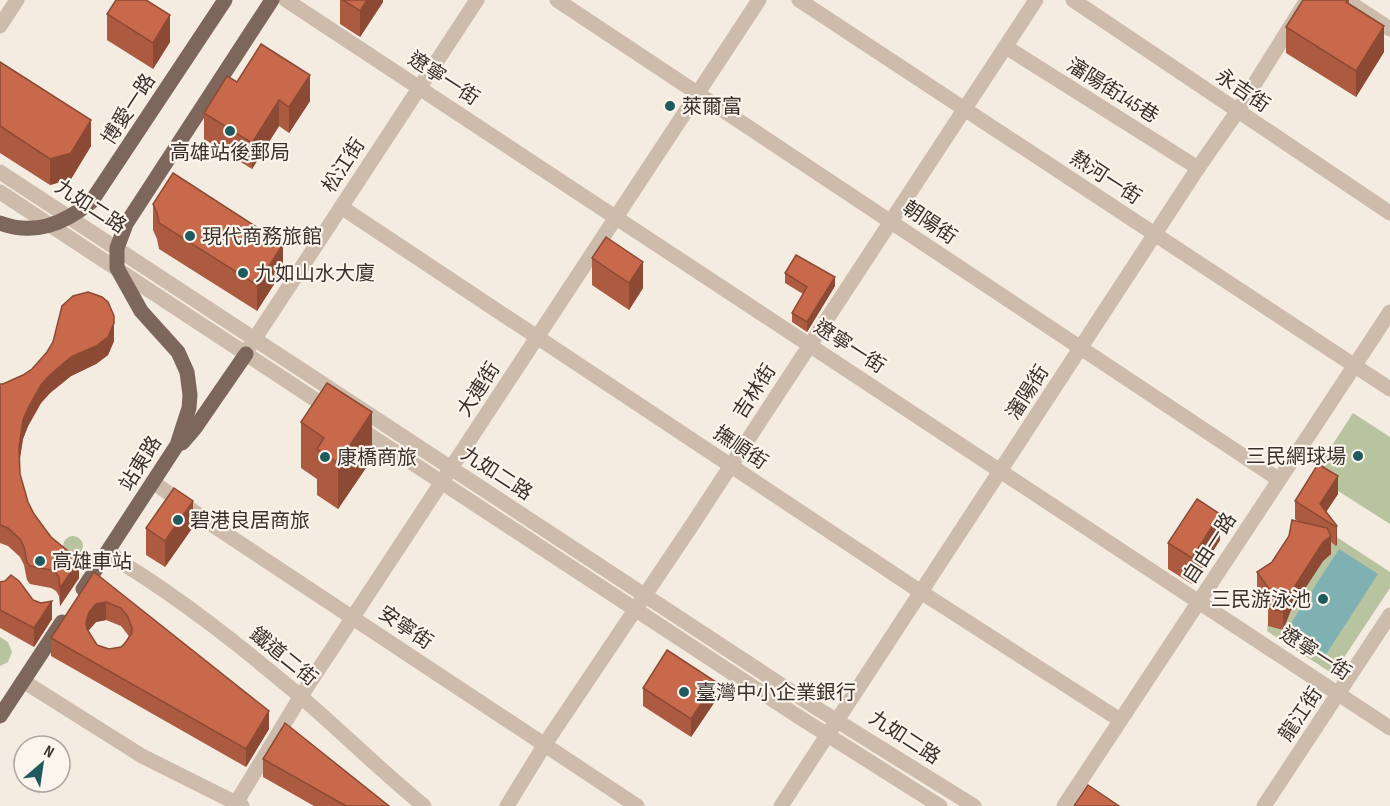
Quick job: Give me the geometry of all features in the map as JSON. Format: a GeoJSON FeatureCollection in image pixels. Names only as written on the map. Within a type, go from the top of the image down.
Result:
{"type":"FeatureCollection","features":[{"type":"Feature","properties":{"kind":"main road","name":"博愛一路"},"geometry":{"type":"LineString","coordinates":[[0,223],[21,228],[51,226],[70,218],[91,202],[225,0]]}},
{"type":"Feature","properties":{"kind":"main road","name":"站東路"},"geometry":{"type":"LineString","coordinates":[[0,717],[170,457],[182,433],[189,408],[187,372],[178,352],[141,311],[117,268],[117,249],[130,217],[272,0]]}},
{"type":"Feature","properties":{"kind":"main road"},"geometry":{"type":"LineString","coordinates":[[170,457],[195,428],[246,354]]}},
{"type":"Feature","properties":{"kind":"street"},"geometry":{"type":"LineString","coordinates":[[0,26],[17,0]]}},
{"type":"Feature","properties":{"kind":"street","name":"遼寧一街"},"geometry":{"type":"LineString","coordinates":[[286,0],[1390,728]]}},
{"type":"Feature","properties":{"kind":"street","name":"松江街"},"geometry":{"type":"LineString","coordinates":[[246,354],[477,0]]}},
{"type":"Feature","properties":{"kind":"street","name":"朝陽街"},"geometry":{"type":"LineString","coordinates":[[557,0],[1278,479]]}},
{"type":"Feature","properties":{"kind":"street","name":"大連街"},"geometry":{"type":"LineString","coordinates":[[239,804],[301,696],[759,0]]}},
{"type":"Feature","properties":{"kind":"street","name":"熱河一街"},"geometry":{"type":"LineString","coordinates":[[799,0],[1390,389]]}},
{"type":"Feature","properties":{"kind":"street","name":"吉林街"},"geometry":{"type":"LineString","coordinates":[[507,806],[545,744],[1036,0]]}},
{"type":"Feature","properties":{"kind":"street","name":"永吉街"},"geometry":{"type":"LineString","coordinates":[[1073,0],[1390,213]]}},
{"type":"Feature","properties":{"kind":"street","name":"瀋陽街"},"geometry":{"type":"LineString","coordinates":[[781,806],[880,651],[1237,112],[1307,0]]}},
{"type":"Feature","properties":{"kind":"street"},"geometry":{"type":"LineString","coordinates":[[1346,0],[1390,29]]}},
{"type":"Feature","properties":{"kind":"street","name":"瀋陽街145巷"},"geometry":{"type":"LineString","coordinates":[[1006,47],[1198,168]]}},
{"type":"Feature","properties":{"kind":"street","name":"九如二路"},"geometry":{"type":"LineString","coordinates":[[0,172],[644,595],[974,806]]}},
{"type":"Feature","properties":{"kind":"street","name":"九如二路"},"geometry":{"type":"LineString","coordinates":[[0,192],[634,609],[940,806]]}},
{"type":"Feature","properties":{"kind":"street","name":"撫順街"},"geometry":{"type":"LineString","coordinates":[[341,207],[921,592],[1120,720]]}},
{"type":"Feature","properties":{"kind":"street","name":"自由一路"},"geometry":{"type":"LineString","coordinates":[[1064,806],[1390,312]]}},
{"type":"Feature","properties":{"kind":"street","name":"安寧街"},"geometry":{"type":"LineString","coordinates":[[153,482],[637,806]]}},
{"type":"Feature","properties":{"kind":"street","name":"鐵道二街"},"geometry":{"type":"LineString","coordinates":[[109,550],[119,561],[213,626],[301,696],[379,769],[424,806]]}},
{"type":"Feature","properties":{"kind":"street","name":"龍江街"},"geometry":{"type":"LineString","coordinates":[[1264,806],[1390,615]]}},
{"type":"Feature","properties":{"kind":"street"},"geometry":{"type":"LineString","coordinates":[[23,681],[142,756],[239,804]]}},
{"type":"Feature","properties":{"kind":"green space","name":"三民網球場"},"geometry":{"type":"Polygon","coordinates":[[[1353,413],[1390,437],[1390,524],[1313,475],[1353,413]]]}},
{"type":"Feature","properties":{"kind":"green space","name":"三民游泳池"},"geometry":{"type":"Polygon","coordinates":[[[1326,530],[1390,572],[1390,588],[1333,674],[1267,631],[1270,608],[1257,590],[1326,530]]]}},
{"type":"Feature","properties":{"kind":"green space"},"geometry":{"type":"Polygon","coordinates":[[[69,536],[77,536],[83,542],[83,550],[77,556],[69,556],[63,550],[63,542],[69,536]]]}},
{"type":"Feature","properties":{"kind":"green space"},"geometry":{"type":"Polygon","coordinates":[[[0,637],[8,642],[12,652],[8,662],[0,666],[0,637]]]}},
{"type":"Feature","properties":{"kind":"water"},"geometry":{"type":"Polygon","coordinates":[[[1339,549],[1378,574],[1325,656],[1286,631],[1339,549]]]}},
{"type":"Feature","properties":{"kind":"building"},"geometry":{"type":"Polygon","coordinates":[[[116,0],[146,0],[170,15],[153,43],[107,14],[116,0]]]}},
{"type":"Feature","properties":{"kind":"building"},"geometry":{"type":"Polygon","coordinates":[[[343,0],[367,0],[360,11],[343,0]]]}},
{"type":"Feature","properties":{"kind":"building"},"geometry":{"type":"Polygon","coordinates":[[[1303,0],[1348,0],[1346,2],[1384,26],[1356,71],[1286,27],[1303,0]]]}},
{"type":"Feature","properties":{"kind":"building"},"geometry":{"type":"Polygon","coordinates":[[[261,44],[310,75],[289,107],[279,100],[252,143],[204,113],[227,76],[237,82],[261,44]]]}},
{"type":"Feature","properties":{"kind":"building"},"geometry":{"type":"Polygon","coordinates":[[[0,62],[91,120],[71,153],[50,159],[0,126],[0,62]]]}},
{"type":"Feature","properties":{"kind":"building"},"geometry":{"type":"Polygon","coordinates":[[[173,173],[283,244],[257,285],[159,223],[153,204],[173,173]]]}},
{"type":"Feature","properties":{"kind":"building"},"geometry":{"type":"Polygon","coordinates":[[[606,237],[643,262],[629,283],[592,258],[606,237]]]}},
{"type":"Feature","properties":{"kind":"building"},"geometry":{"type":"Polygon","coordinates":[[[796,255],[835,277],[807,322],[792,313],[807,287],[785,273],[796,255]]]}},
{"type":"Feature","properties":{"kind":"building"},"geometry":{"type":"Polygon","coordinates":[[[88,292],[108,302],[114,316],[114,323],[108,337],[96,346],[71,357],[41,385],[23,420],[19,447],[20,474],[34,514],[51,537],[79,560],[60,588],[56,573],[30,566],[20,539],[8,528],[0,525],[0,384],[32,369],[53,342],[62,306],[73,296],[88,292]]]}},
{"type":"Feature","properties":{"kind":"building"},"geometry":{"type":"Polygon","coordinates":[[[327,383],[372,412],[338,463],[317,449],[324,438],[301,422],[327,383]]]}},
{"type":"Feature","properties":{"kind":"building"},"geometry":{"type":"Polygon","coordinates":[[[1318,464],[1338,476],[1320,504],[1336,527],[1295,501],[1318,464]]]}},
{"type":"Feature","properties":{"kind":"building"},"geometry":{"type":"Polygon","coordinates":[[[174,488],[193,501],[165,541],[146,528],[174,488]]]}},
{"type":"Feature","properties":{"kind":"building"},"geometry":{"type":"Polygon","coordinates":[[[1197,499],[1220,514],[1192,558],[1168,543],[1197,499]]]}},
{"type":"Feature","properties":{"kind":"building"},"geometry":{"type":"Polygon","coordinates":[[[1292,520],[1327,528],[1331,536],[1323,542],[1291,592],[1283,612],[1268,608],[1270,590],[1257,572],[1272,562],[1289,536],[1292,520]]]}},
{"type":"Feature","properties":{"kind":"building"},"geometry":{"type":"Polygon","coordinates":[[[94,572],[269,711],[246,749],[51,638],[94,572]],[[106,602],[96,604],[89,612],[87,629],[97,645],[109,649],[121,647],[132,633],[128,617],[121,608],[106,602]]]}},
{"type":"Feature","properties":{"kind":"building"},"geometry":{"type":"Polygon","coordinates":[[[11,575],[19,581],[33,600],[41,603],[52,601],[34,628],[0,610],[0,582],[5,581],[11,575]]]}},
{"type":"Feature","properties":{"kind":"building"},"geometry":{"type":"Polygon","coordinates":[[[667,650],[716,682],[691,719],[643,688],[667,650]]]}},
{"type":"Feature","properties":{"kind":"building"},"geometry":{"type":"Polygon","coordinates":[[[285,723],[389,806],[346,806],[263,759],[285,723]]]}},
{"type":"Feature","properties":{"kind":"building"},"geometry":{"type":"Polygon","coordinates":[[[1088,785],[1119,806],[1074,806],[1088,785]]]}},
{"type":"Feature","properties":{"kind":"place","name":"萊爾富"},"geometry":{"type":"Point","coordinates":[670,106]}},
{"type":"Feature","properties":{"kind":"place","name":"高雄站後郵局"},"geometry":{"type":"Point","coordinates":[230,131]}},
{"type":"Feature","properties":{"kind":"place","name":"現代商務旅館"},"geometry":{"type":"Point","coordinates":[190,236]}},
{"type":"Feature","properties":{"kind":"place","name":"九如山水大廈"},"geometry":{"type":"Point","coordinates":[243,273]}},
{"type":"Feature","properties":{"kind":"place","name":"三民網球場"},"geometry":{"type":"Point","coordinates":[1358,456]}},
{"type":"Feature","properties":{"kind":"place","name":"康橋商旅"},"geometry":{"type":"Point","coordinates":[325,457]}},
{"type":"Feature","properties":{"kind":"place","name":"碧港良居商旅"},"geometry":{"type":"Point","coordinates":[178,520]}},
{"type":"Feature","properties":{"kind":"place","name":"高雄車站"},"geometry":{"type":"Point","coordinates":[40,561]}},
{"type":"Feature","properties":{"kind":"place","name":"三民游泳池"},"geometry":{"type":"Point","coordinates":[1323,599]}},
{"type":"Feature","properties":{"kind":"place","name":"臺灣中小企業銀行"},"geometry":{"type":"Point","coordinates":[684,692]}}]}
